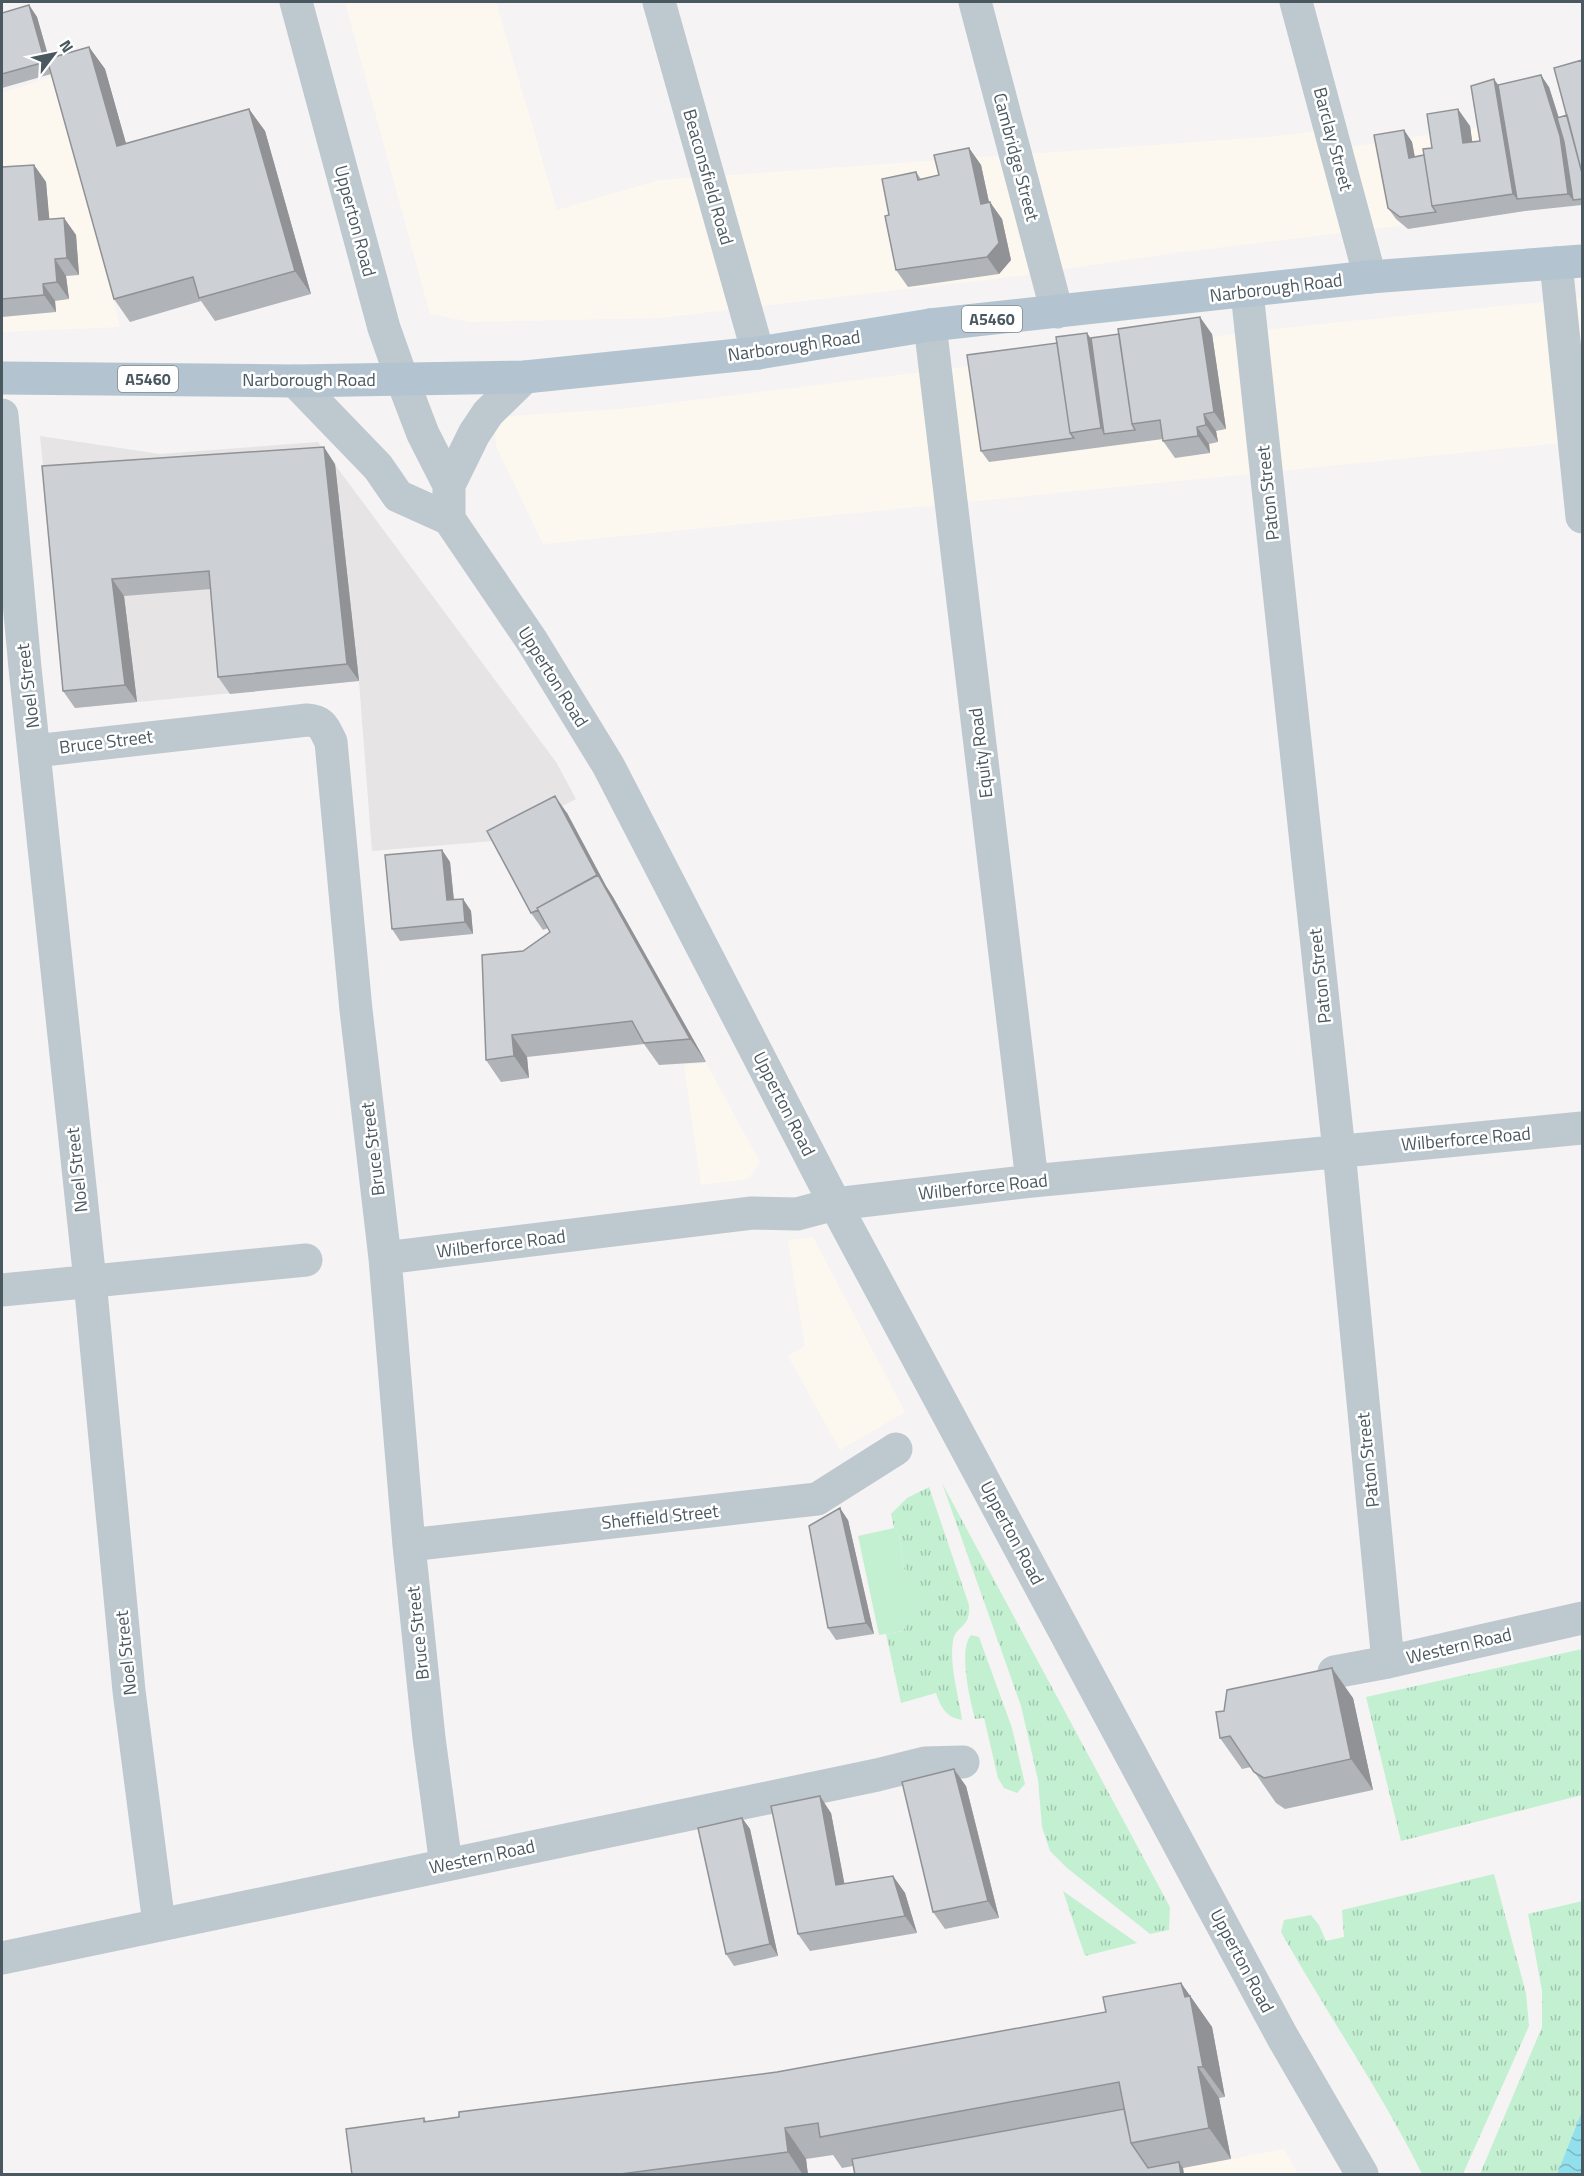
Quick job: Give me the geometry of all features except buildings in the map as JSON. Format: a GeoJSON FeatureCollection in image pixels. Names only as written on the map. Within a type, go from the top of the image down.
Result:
{"type":"FeatureCollection","features":[{"type":"Feature","properties":{"kind":"main road","name":"Narborough Road"},"geometry":{"type":"LineString","coordinates":[[2,378],[295,381],[525,377],[758,353],[930,325],[1370,277],[1569,262]]}},
{"type":"Feature","properties":{"kind":"street","name":"Upperton Road"},"geometry":{"type":"LineString","coordinates":[[296,2],[384,328],[423,434],[449,485],[449,519],[532,641],[608,765],[836,1204],[1277,2026],[1362,2175]]}},
{"type":"Feature","properties":{"kind":"street","name":"Beaconsfield Road"},"geometry":{"type":"LineString","coordinates":[[659,2],[758,353]]}},
{"type":"Feature","properties":{"kind":"street","name":"Cambridge Street"},"geometry":{"type":"LineString","coordinates":[[975,2],[1057,312]]}},
{"type":"Feature","properties":{"kind":"street","name":"Barclay Street"},"geometry":{"type":"LineString","coordinates":[[1296,2],[1370,277]]}},
{"type":"Feature","properties":{"kind":"street"},"geometry":{"type":"LineString","coordinates":[[1569,262],[1582,517]]}},
{"type":"Feature","properties":{"kind":"street","name":"Paton Street"},"geometry":{"type":"LineString","coordinates":[[1246,292],[1339,1151],[1388,1662]]}},
{"type":"Feature","properties":{"kind":"street","name":"Equity Road"},"geometry":{"type":"LineString","coordinates":[[930,325],[1032,1181]]}},
{"type":"Feature","properties":{"kind":"street"},"geometry":{"type":"LineString","coordinates":[[449,485],[483,420],[525,377]]}},
{"type":"Feature","properties":{"kind":"street"},"geometry":{"type":"LineString","coordinates":[[295,381],[378,467],[398,496],[449,519]]}},
{"type":"Feature","properties":{"kind":"street","name":"Noel Street"},"geometry":{"type":"LineString","coordinates":[[2,415],[25,668],[90,1281],[129,1691],[159,1924]]}},
{"type":"Feature","properties":{"kind":"street","name":"Bruce Street"},"geometry":{"type":"LineString","coordinates":[[35,751],[307,720],[317,720],[331,742],[356,1010],[385,1258],[409,1545],[429,1738],[446,1865]]}},
{"type":"Feature","properties":{"kind":"street","name":"Wilberforce Road"},"geometry":{"type":"LineString","coordinates":[[385,1258],[752,1213],[797,1214],[836,1204],[1032,1181],[1582,1128]]}},
{"type":"Feature","properties":{"kind":"street"},"geometry":{"type":"LineString","coordinates":[[2,1290],[306,1260]]}},
{"type":"Feature","properties":{"kind":"street","name":"Sheffield Street"},"geometry":{"type":"LineString","coordinates":[[409,1545],[817,1499],[896,1449]]}},
{"type":"Feature","properties":{"kind":"street","name":"Western Road"},"geometry":{"type":"LineString","coordinates":[[1335,1672],[1582,1618]]}},
{"type":"Feature","properties":{"kind":"street","name":"Western Road"},"geometry":{"type":"LineString","coordinates":[[2,1958],[877,1775],[925,1763],[963,1762]]}},
{"type":"Feature","properties":{"kind":"shaded area"},"geometry":{"type":"Polygon","coordinates":[[[345,2],[496,2],[557,210],[659,180],[1279,136],[1330,129],[1337,149],[1582,111],[1414,224],[1167,254],[1018,276],[660,318],[472,322],[430,314],[345,2]]]}},
{"type":"Feature","properties":{"kind":"shaded area"},"geometry":{"type":"Polygon","coordinates":[[[55,76],[120,327],[2,332],[2,93],[55,76]]]}},
{"type":"Feature","properties":{"kind":"shaded area"},"geometry":{"type":"Polygon","coordinates":[[[1582,298],[1582,441],[543,544],[497,448],[494,429],[507,416],[620,409],[1291,327],[1582,298]]]}},
{"type":"Feature","properties":{"kind":"shaded area"},"geometry":{"type":"Polygon","coordinates":[[[40,436],[160,454],[318,442],[556,762],[576,799],[493,841],[372,851],[359,681],[75,708],[67,696],[40,436]]]}},
{"type":"Feature","properties":{"kind":"shaded area"},"geometry":{"type":"Polygon","coordinates":[[[706,1063],[760,1162],[748,1179],[701,1185],[684,1065],[706,1063]]]}},
{"type":"Feature","properties":{"kind":"shaded area"},"geometry":{"type":"Polygon","coordinates":[[[813,1237],[905,1412],[840,1450],[788,1356],[805,1346],[788,1240],[813,1237]]]}},
{"type":"Feature","properties":{"kind":"shaded area"},"geometry":{"type":"Polygon","coordinates":[[[1284,2149],[1298,2174],[1184,2174],[1183,2168],[1284,2149]]]}},
{"type":"Feature","properties":{"kind":"green space"},"geometry":{"type":"Polygon","coordinates":[[[942,1483],[1170,1907],[1169,1930],[1150,1934],[1067,1868],[1050,1851],[1042,1827],[1038,1780],[1021,1706],[942,1483]]]}},
{"type":"Feature","properties":{"kind":"green space"},"geometry":{"type":"Polygon","coordinates":[[[929,1487],[969,1605],[968,1618],[955,1636],[952,1651],[953,1671],[962,1720],[952,1717],[945,1711],[936,1693],[901,1703],[886,1634],[903,1631],[904,1569],[899,1534],[894,1528],[891,1514],[907,1498],[929,1487]]]}},
{"type":"Feature","properties":{"kind":"green space"},"geometry":{"type":"Polygon","coordinates":[[[894,1528],[899,1534],[904,1569],[917,1580],[920,1598],[916,1613],[903,1631],[879,1635],[858,1536],[894,1528]]]}},
{"type":"Feature","properties":{"kind":"green space"},"geometry":{"type":"Polygon","coordinates":[[[971,1635],[979,1637],[1012,1728],[1025,1784],[1017,1793],[1004,1788],[998,1778],[984,1718],[975,1719],[965,1663],[967,1642],[971,1635]]]}},
{"type":"Feature","properties":{"kind":"green space"},"geometry":{"type":"Polygon","coordinates":[[[1582,1649],[1582,1795],[1401,1841],[1366,1697],[1582,1649]]]}},
{"type":"Feature","properties":{"kind":"green space"},"geometry":{"type":"Polygon","coordinates":[[[1494,1874],[1526,1993],[1529,2026],[1463,2174],[1422,2174],[1389,2113],[1281,1932],[1284,1920],[1311,1915],[1319,1925],[1326,1941],[1344,1937],[1342,1910],[1494,1874]]]}},
{"type":"Feature","properties":{"kind":"green space"},"geometry":{"type":"Polygon","coordinates":[[[1063,1891],[1137,1943],[1085,1956],[1063,1891]]]}},
{"type":"Feature","properties":{"kind":"green space"},"geometry":{"type":"Polygon","coordinates":[[[1582,1901],[1582,2111],[1557,2174],[1480,2174],[1542,2027],[1542,1991],[1528,1914],[1582,1901]]]}},
{"type":"Feature","properties":{"kind":"water"},"geometry":{"type":"Polygon","coordinates":[[[1582,2111],[1582,2174],[1557,2174],[1582,2111]]]}}]}
